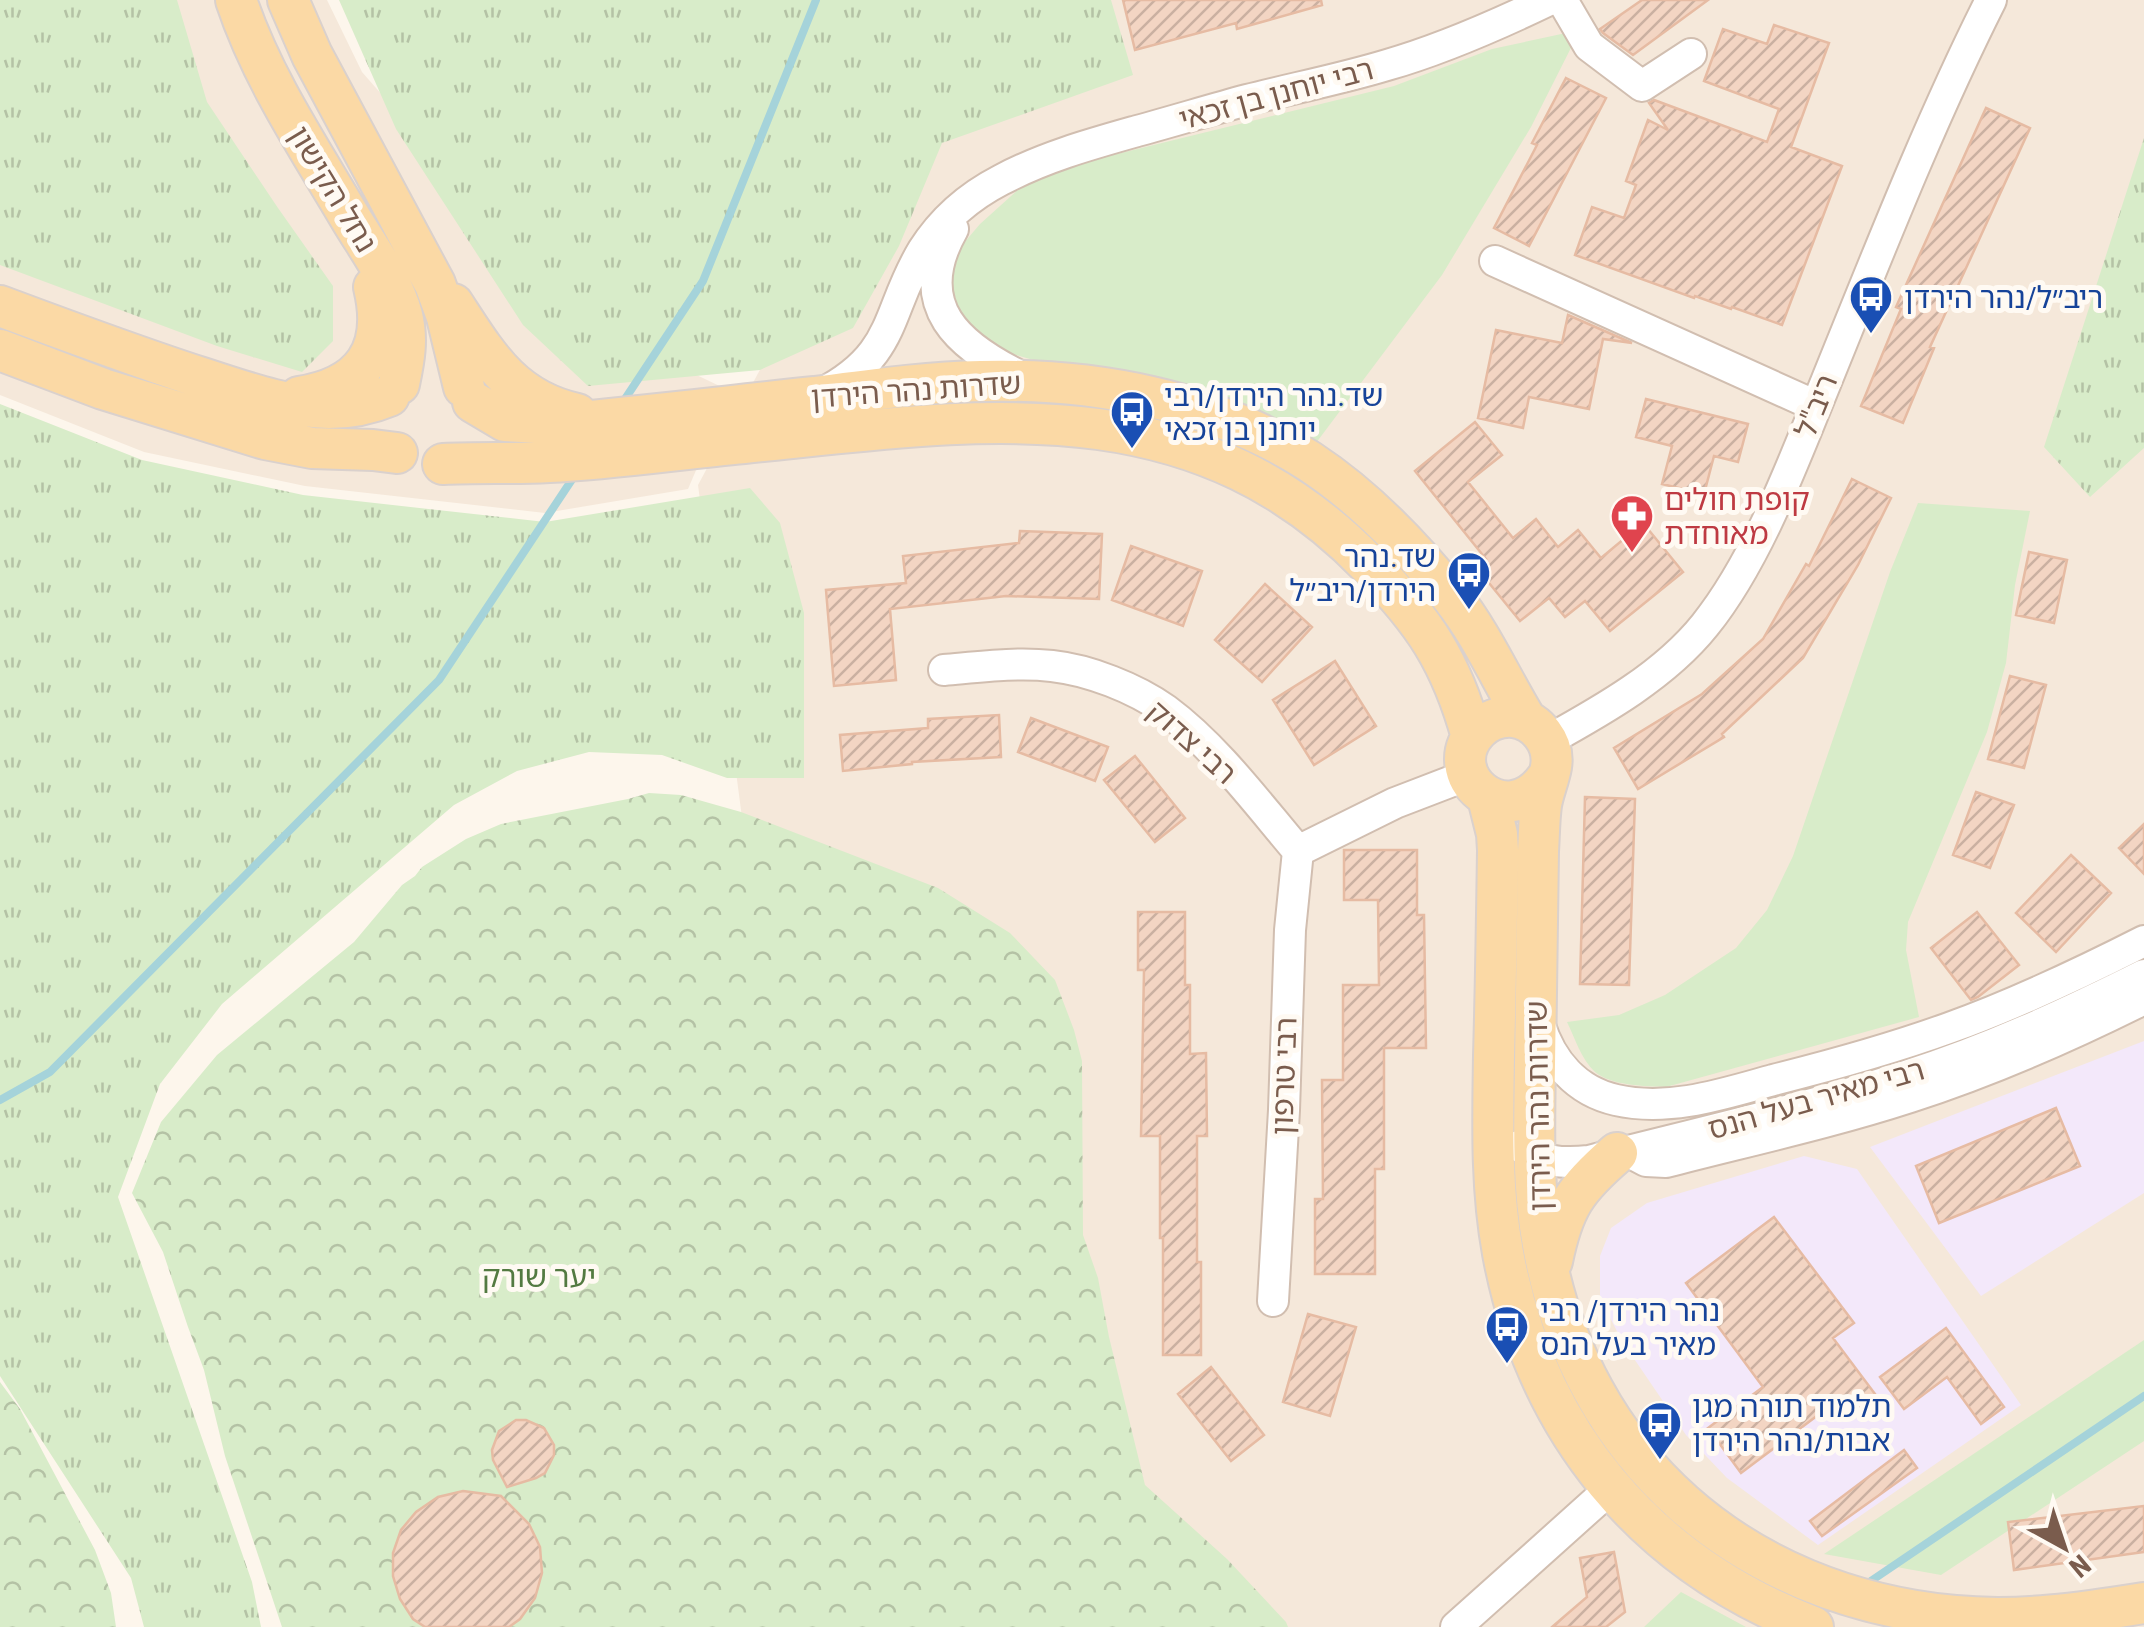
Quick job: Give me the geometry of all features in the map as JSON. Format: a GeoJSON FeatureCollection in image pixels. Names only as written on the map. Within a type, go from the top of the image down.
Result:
{"type":"FeatureCollection","features":[{"type":"Feature","properties":{"kind":"main road","name":"נחל הקישון"},"geometry":{"type":"LineString","coordinates":[[236,0],[268,76],[401,312],[406,352],[394,390]]}},
{"type":"Feature","properties":{"kind":"main road","name":"נחל הקישון"},"geometry":{"type":"LineString","coordinates":[[288,0],[312,55],[396,212]]}},
{"type":"Feature","properties":{"kind":"main road"},"geometry":{"type":"LineString","coordinates":[[0,350],[120,394],[265,439],[312,448],[397,453],[418,465],[443,464],[455,458],[472,440],[476,414],[435,284],[396,212]]}},
{"type":"Feature","properties":{"kind":"main road"},"geometry":{"type":"LineString","coordinates":[[396,212],[476,339],[512,383],[525,394],[562,410],[611,419]]}},
{"type":"Feature","properties":{"kind":"main road"},"geometry":{"type":"LineString","coordinates":[[275,399],[327,390],[346,382],[368,360],[380,324],[363,239]]}},
{"type":"Feature","properties":{"kind":"main road"},"geometry":{"type":"LineString","coordinates":[[0,306],[117,350],[289,403],[334,408],[370,404],[411,376],[425,372],[453,378],[469,395]]}},
{"type":"Feature","properties":{"kind":"main road","name":"שדרות נהר הירדן"},"geometry":{"type":"LineString","coordinates":[[469,395],[505,421],[558,424],[964,382],[1033,382],[1096,387],[1176,404],[1211,414],[1308,460],[1353,493],[1454,600],[1480,638],[1540,746],[1534,1156],[1542,1243],[1570,1345],[1630,1448],[1693,1512],[1732,1541],[1798,1578],[1870,1603],[1959,1617],[2043,1617],[2144,1603]]}},
{"type":"Feature","properties":{"kind":"main road"},"geometry":{"type":"LineString","coordinates":[[394,390],[383,410],[383,426],[397,453]]}},
{"type":"Feature","properties":{"kind":"main road","name":"שדרות נהר הירדן"},"geometry":{"type":"LineString","coordinates":[[443,464],[550,462],[916,426],[1043,422],[1090,426],[1197,452],[1286,494],[1328,524],[1422,622],[1452,675],[1497,834],[1493,1150],[1502,1250],[1533,1361],[1574,1438],[1610,1489],[1667,1544],[1708,1575],[1813,1627]]}},
{"type":"Feature","properties":{"kind":"main road"},"geometry":{"type":"LineString","coordinates":[[1514,717],[1540,746],[1539,790],[1528,798],[1501,802],[1476,770],[1490,721],[1514,717]]}},
{"type":"Feature","properties":{"kind":"main road"},"geometry":{"type":"LineString","coordinates":[[1550,1275],[1561,1221],[1570,1201],[1596,1172],[1622,1152]]}},
{"type":"Feature","properties":{"kind":"street","name":"רבי יוחנן בן זכאי"},"geometry":{"type":"LineString","coordinates":[[816,396],[840,384],[873,355],[893,321],[916,264],[936,232],[967,201],[1000,180],[1069,150],[1246,100],[1388,66],[1491,28],[1549,0]]}},
{"type":"Feature","properties":{"kind":"street"},"geometry":{"type":"LineString","coordinates":[[1562,0],[1589,46],[1642,86],[1691,54]]}},
{"type":"Feature","properties":{"kind":"street","name":"ריב\"ל"},"geometry":{"type":"LineString","coordinates":[[1540,746],[1603,708],[1675,656],[1704,627],[1731,589],[1765,523],[1934,124],[1992,0]]}},
{"type":"Feature","properties":{"kind":"street","name":"רבי יוחנן בן זכאי"},"geometry":{"type":"LineString","coordinates":[[1000,180],[960,218],[950,235],[936,280],[939,300],[947,322],[959,337],[994,363],[1033,382]]}},
{"type":"Feature","properties":{"kind":"street"},"geometry":{"type":"LineString","coordinates":[[1495,260],[1816,406]]}},
{"type":"Feature","properties":{"kind":"street","name":"רבי צדוק"},"geometry":{"type":"LineString","coordinates":[[944,670],[1051,666],[1105,678],[1165,710],[1214,754],[1298,851]]}},
{"type":"Feature","properties":{"kind":"street"},"geometry":{"type":"LineString","coordinates":[[1298,851],[1395,803],[1476,770]]}},
{"type":"Feature","properties":{"kind":"street","name":"רבי טרפון"},"geometry":{"type":"LineString","coordinates":[[1273,1301],[1290,930],[1298,851]]}},
{"type":"Feature","properties":{"kind":"street","name":"רבי מאיר בעל הנס"},"geometry":{"type":"LineString","coordinates":[[1536,1011],[1552,1054],[1574,1080],[1612,1100],[1663,1104],[1736,1090],[1896,1046],[2001,1008],[2144,941]]}},
{"type":"Feature","properties":{"kind":"street","name":"רבי מאיר בעל הנס"},"geometry":{"type":"LineString","coordinates":[[1534,1156],[1568,1164],[1906,1076],[2013,1037],[2144,976]]}},
{"type":"Feature","properties":{"kind":"street"},"geometry":{"type":"LineString","coordinates":[[1622,1152],[1646,1161],[1666,1162],[1860,1112],[2021,1057],[2144,999]]}},
{"type":"Feature","properties":{"kind":"street"},"geometry":{"type":"LineString","coordinates":[[1494,1112],[1505,1133],[1534,1156]]}},
{"type":"Feature","properties":{"kind":"street"},"geometry":{"type":"LineString","coordinates":[[1456,1627],[1610,1489]]}},
{"type":"Feature","properties":{"kind":"shaded area"},"geometry":{"type":"Polygon","coordinates":[[[0,0],[327,0],[362,72],[565,312],[730,391],[688,489],[545,513],[305,486],[144,452],[0,395],[0,0]]]}},
{"type":"Feature","properties":{"kind":"shaded area"},"geometry":{"type":"Polygon","coordinates":[[[1071,0],[2144,0],[2144,1627],[1091,1627],[761,961],[698,485],[798,299],[1071,0]]]}},
{"type":"Feature","properties":{"kind":"shaded area"},"geometry":{"type":"Polygon","coordinates":[[[2144,1041],[2144,1193],[1981,1296],[1870,1147],[2144,1041]]]}},
{"type":"Feature","properties":{"kind":"shaded area"},"geometry":{"type":"Polygon","coordinates":[[[1804,1156],[1857,1169],[2021,1405],[1818,1545],[1727,1478],[1686,1435],[1622,1341],[1600,1298],[1600,1256],[1611,1228],[1647,1203],[1804,1156]]]}},
{"type":"Feature","properties":{"kind":"green space"},"geometry":{"type":"Polygon","coordinates":[[[0,0],[177,0],[207,102],[333,286],[333,341],[302,372],[217,346],[0,265],[0,0]]]}},
{"type":"Feature","properties":{"kind":"green space"},"geometry":{"type":"Polygon","coordinates":[[[339,0],[1111,0],[1133,75],[942,143],[899,246],[853,328],[760,370],[588,386],[523,325],[396,129],[339,0]]]}},
{"type":"Feature","properties":{"kind":"green space"},"geometry":{"type":"Polygon","coordinates":[[[1580,30],[1531,127],[1442,275],[1316,443],[1168,383],[1037,361],[995,349],[962,324],[948,289],[952,257],[980,224],[1020,188],[1068,166],[1394,86],[1492,49],[1580,30]]]}},
{"type":"Feature","properties":{"kind":"green space"},"geometry":{"type":"Polygon","coordinates":[[[2144,138],[2144,448],[2090,497],[2044,447],[2144,138]]]}},
{"type":"Feature","properties":{"kind":"green space"},"geometry":{"type":"Polygon","coordinates":[[[0,404],[142,460],[303,495],[545,522],[750,488],[780,523],[804,613],[804,778],[727,778],[662,755],[589,752],[517,771],[454,805],[222,1004],[160,1084],[118,1197],[252,1582],[261,1627],[144,1627],[131,1578],[0,1376],[0,404]]]}},
{"type":"Feature","properties":{"kind":"green space"},"geometry":{"type":"Polygon","coordinates":[[[1918,503],[2030,511],[2015,585],[2006,663],[1987,732],[1908,922],[1906,950],[1919,1017],[1666,1087],[1602,1077],[1586,1061],[1567,1022],[1619,1015],[1665,995],[1736,948],[1767,910],[1793,856],[1890,572],[1918,503]]]}},
{"type":"Feature","properties":{"kind":"green space","name":"יער שורק"},"geometry":{"type":"Polygon","coordinates":[[[649,793],[681,795],[741,812],[938,888],[1010,933],[1055,980],[1082,1061],[1083,1235],[1098,1278],[1145,1485],[1227,1559],[1288,1627],[282,1627],[225,1456],[204,1370],[163,1252],[132,1193],[161,1122],[217,1055],[354,942],[422,867],[466,839],[501,824],[649,793]]]}},
{"type":"Feature","properties":{"kind":"green space"},"geometry":{"type":"Polygon","coordinates":[[[2144,1340],[2144,1441],[1941,1575],[1824,1554],[2144,1340]]]}},
{"type":"Feature","properties":{"kind":"green space"},"geometry":{"type":"Polygon","coordinates":[[[0,1382],[20,1409],[95,1550],[111,1593],[116,1627],[0,1627],[0,1382]]]}},
{"type":"Feature","properties":{"kind":"green space"},"geometry":{"type":"Polygon","coordinates":[[[1681,1592],[1746,1627],[1644,1627],[1681,1592]]]}},
{"type":"Feature","properties":{"kind":"building"},"geometry":{"type":"Polygon","coordinates":[[[1123,0],[1321,0],[1322,5],[1237,29],[1236,23],[1135,50],[1123,0]]]}},
{"type":"Feature","properties":{"kind":"building"},"geometry":{"type":"Polygon","coordinates":[[[1642,0],[1708,0],[1633,55],[1600,29],[1642,0]]]}},
{"type":"Feature","properties":{"kind":"building"},"geometry":{"type":"Polygon","coordinates":[[[1774,25],[1829,43],[1791,147],[1842,166],[1782,325],[1575,255],[1592,207],[1624,218],[1636,185],[1626,181],[1648,120],[1668,130],[1649,103],[1654,100],[1767,142],[1779,109],[1704,81],[1723,29],[1767,44],[1774,25]]]}},
{"type":"Feature","properties":{"kind":"building"},"geometry":{"type":"Polygon","coordinates":[[[1566,78],[1606,98],[1529,246],[1494,228],[1566,78]]]}},
{"type":"Feature","properties":{"kind":"building"},"geometry":{"type":"Polygon","coordinates":[[[1986,108],[2030,128],[1930,347],[1934,348],[1903,423],[1861,406],[1901,309],[1896,307],[1986,108]]]}},
{"type":"Feature","properties":{"kind":"building"},"geometry":{"type":"Polygon","coordinates":[[[1568,315],[1632,343],[1603,339],[1589,409],[1529,397],[1523,428],[1478,418],[1496,330],[1562,343],[1568,315]]]}},
{"type":"Feature","properties":{"kind":"building"},"geometry":{"type":"Polygon","coordinates":[[[1646,399],[1748,424],[1738,462],[1714,456],[1704,494],[1662,484],[1672,446],[1636,437],[1646,399]]]}},
{"type":"Feature","properties":{"kind":"building"},"geometry":{"type":"Polygon","coordinates":[[[1475,422],[1502,455],[1468,482],[1513,538],[1536,519],[1558,547],[1578,530],[1601,558],[1643,523],[1683,572],[1610,631],[1585,601],[1565,617],[1549,598],[1520,621],[1476,567],[1486,559],[1415,471],[1475,422]]]}},
{"type":"Feature","properties":{"kind":"building"},"geometry":{"type":"Polygon","coordinates":[[[1852,479],[1891,498],[1858,565],[1803,658],[1722,734],[1724,737],[1638,789],[1614,748],[1702,694],[1763,639],[1806,564],[1809,566],[1852,479]]]}},
{"type":"Feature","properties":{"kind":"building"},"geometry":{"type":"Polygon","coordinates":[[[1020,531],[1102,534],[1099,599],[1006,596],[890,609],[896,680],[834,686],[826,590],[906,583],[903,556],[1019,543],[1020,531]]]}},
{"type":"Feature","properties":{"kind":"building"},"geometry":{"type":"Polygon","coordinates":[[[1131,546],[1202,571],[1183,626],[1112,600],[1131,546]]]}},
{"type":"Feature","properties":{"kind":"building"},"geometry":{"type":"Polygon","coordinates":[[[2029,552],[2067,560],[2054,623],[2016,615],[2029,552]]]}},
{"type":"Feature","properties":{"kind":"building"},"geometry":{"type":"Polygon","coordinates":[[[1265,584],[1312,627],[1262,682],[1215,640],[1265,584]]]}},
{"type":"Feature","properties":{"kind":"building"},"geometry":{"type":"Polygon","coordinates":[[[1335,661],[1376,726],[1314,765],[1273,700],[1335,661]]]}},
{"type":"Feature","properties":{"kind":"building"},"geometry":{"type":"Polygon","coordinates":[[[2010,676],[2046,685],[2024,768],[1988,759],[2010,676]]]}},
{"type":"Feature","properties":{"kind":"building"},"geometry":{"type":"Polygon","coordinates":[[[999,715],[1001,757],[843,771],[840,735],[928,728],[928,719],[999,715]]]}},
{"type":"Feature","properties":{"kind":"building"},"geometry":{"type":"Polygon","coordinates":[[[1031,718],[1108,747],[1095,781],[1018,752],[1031,718]]]}},
{"type":"Feature","properties":{"kind":"building"},"geometry":{"type":"Polygon","coordinates":[[[1135,756],[1185,818],[1155,842],[1104,780],[1135,756]]]}},
{"type":"Feature","properties":{"kind":"building"},"geometry":{"type":"Polygon","coordinates":[[[1976,792],[2014,805],[1990,868],[1953,855],[1976,792]]]}},
{"type":"Feature","properties":{"kind":"building"},"geometry":{"type":"Polygon","coordinates":[[[1585,797],[1635,799],[1629,985],[1580,984],[1585,797]]]}},
{"type":"Feature","properties":{"kind":"building"},"geometry":{"type":"Polygon","coordinates":[[[2144,824],[2144,874],[2119,848],[2144,824]]]}},
{"type":"Feature","properties":{"kind":"building"},"geometry":{"type":"Polygon","coordinates":[[[1344,850],[1417,850],[1417,915],[1424,915],[1426,1048],[1384,1048],[1384,1169],[1375,1169],[1375,1274],[1315,1274],[1315,1199],[1323,1199],[1322,1080],[1343,1080],[1343,985],[1379,985],[1378,900],[1344,900],[1344,850]]]}},
{"type":"Feature","properties":{"kind":"building"},"geometry":{"type":"Polygon","coordinates":[[[2071,855],[2111,893],[2056,952],[2016,913],[2071,855]]]}},
{"type":"Feature","properties":{"kind":"building"},"geometry":{"type":"Polygon","coordinates":[[[1138,912],[1185,912],[1190,1054],[1206,1053],[1207,1136],[1197,1136],[1201,1355],[1163,1355],[1160,1136],[1141,1136],[1144,970],[1138,970],[1138,912]]]}},
{"type":"Feature","properties":{"kind":"building"},"geometry":{"type":"Polygon","coordinates":[[[1977,912],[2019,965],[1971,1000],[1931,948],[1977,912]]]}},
{"type":"Feature","properties":{"kind":"building"},"geometry":{"type":"Polygon","coordinates":[[[2056,1108],[2080,1166],[1939,1223],[1916,1166],[2056,1108]]]}},
{"type":"Feature","properties":{"kind":"building"},"geometry":{"type":"Polygon","coordinates":[[[1774,1217],[1854,1323],[1833,1338],[1875,1394],[1849,1414],[1838,1400],[1741,1473],[1708,1428],[1763,1387],[1686,1283],[1774,1217]]]}},
{"type":"Feature","properties":{"kind":"building"},"geometry":{"type":"Polygon","coordinates":[[[1308,1314],[1356,1327],[1330,1416],[1283,1402],[1308,1314]]]}},
{"type":"Feature","properties":{"kind":"building"},"geometry":{"type":"Polygon","coordinates":[[[1946,1328],[2004,1407],[1981,1424],[1947,1377],[1904,1409],[1880,1377],[1946,1328]]]}},
{"type":"Feature","properties":{"kind":"building"},"geometry":{"type":"Polygon","coordinates":[[[1211,1367],[1264,1435],[1231,1461],[1178,1394],[1211,1367]]]}},
{"type":"Feature","properties":{"kind":"building"},"geometry":{"type":"Polygon","coordinates":[[[516,1420],[544,1428],[554,1445],[554,1455],[545,1473],[507,1487],[492,1450],[499,1431],[516,1420]]]}},
{"type":"Feature","properties":{"kind":"building"},"geometry":{"type":"Polygon","coordinates":[[[1904,1450],[1917,1468],[1822,1536],[1810,1521],[1904,1450]]]}},
{"type":"Feature","properties":{"kind":"building"},"geometry":{"type":"Polygon","coordinates":[[[463,1491],[501,1496],[529,1524],[540,1547],[542,1573],[535,1598],[509,1627],[425,1627],[413,1619],[400,1599],[393,1576],[393,1553],[401,1530],[416,1512],[438,1497],[463,1491]]]}},
{"type":"Feature","properties":{"kind":"building"},"geometry":{"type":"Polygon","coordinates":[[[2144,1506],[2144,1552],[2014,1570],[2008,1522],[2144,1506]]]}},
{"type":"Feature","properties":{"kind":"building"},"geometry":{"type":"Polygon","coordinates":[[[1614,1552],[1625,1612],[1606,1627],[1552,1627],[1587,1597],[1580,1558],[1614,1552]]]}},
{"type":"Feature","properties":{"kind":"waterway"},"geometry":{"type":"LineString","coordinates":[[621,405],[703,281],[816,0]]}},
{"type":"Feature","properties":{"kind":"waterway"},"geometry":{"type":"LineString","coordinates":[[0,1100],[50,1072],[439,680],[575,475]]}},
{"type":"Feature","properties":{"kind":"waterway"},"geometry":{"type":"LineString","coordinates":[[1865,1585],[2144,1396]]}},
{"type":"Feature","properties":{"kind":"place","name":"ריב״ל/נהר הירדן"},"geometry":{"type":"Point","coordinates":[1871,335]}},
{"type":"Feature","properties":{"kind":"place","name":"שד.נהר הירדן/רבי יוחנן בן זכאי"},"geometry":{"type":"Point","coordinates":[1132,450]}},
{"type":"Feature","properties":{"kind":"place","name":"קופת חולים מאוחדת"},"geometry":{"type":"Point","coordinates":[1632,554]}},
{"type":"Feature","properties":{"kind":"place","name":"שד.נהר הירדן/ריב״ל"},"geometry":{"type":"Point","coordinates":[1469,611]}},
{"type":"Feature","properties":{"kind":"place","name":"נהר הירדן/ רבי מאיר בעל הנס"},"geometry":{"type":"Point","coordinates":[1507,1365]}},
{"type":"Feature","properties":{"kind":"place","name":"תלמוד תורה מגן אבות/נהר הירדן"},"geometry":{"type":"Point","coordinates":[1660,1461]}}]}
